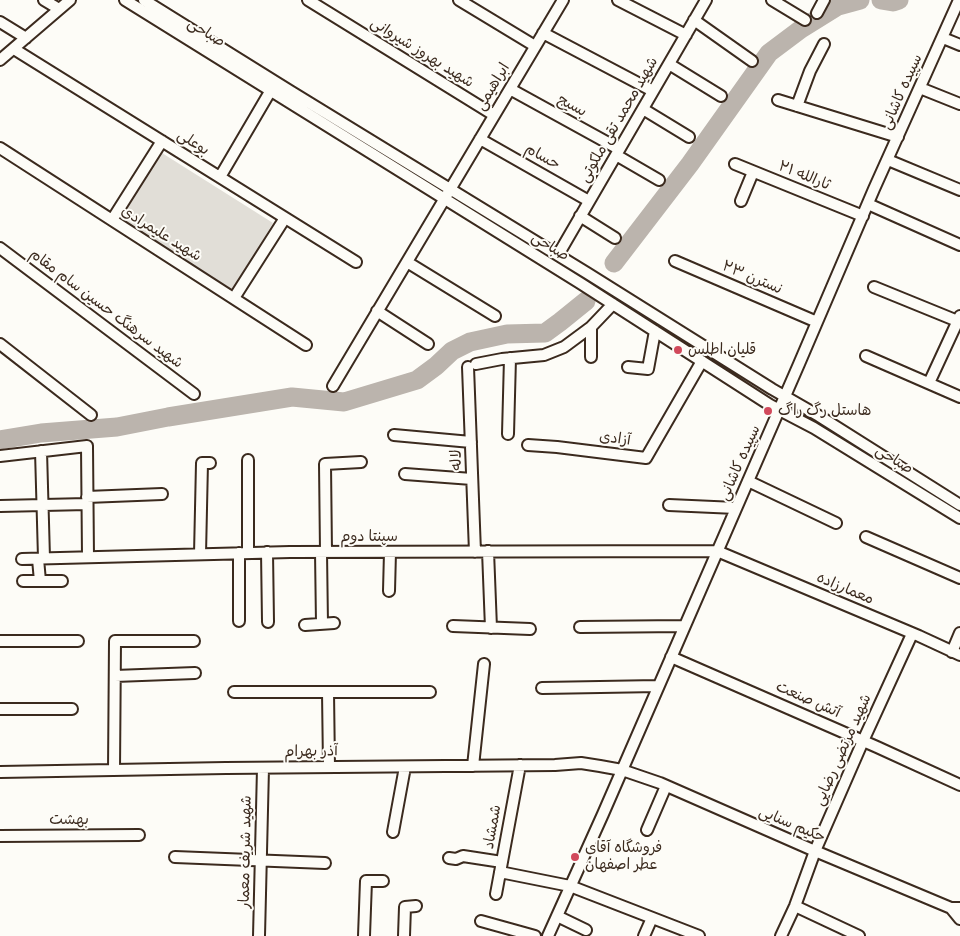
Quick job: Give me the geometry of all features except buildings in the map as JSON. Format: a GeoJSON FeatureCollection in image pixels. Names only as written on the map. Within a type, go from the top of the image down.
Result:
{"type":"FeatureCollection","features":[{"type":"Feature","properties":{"kind":"street"},"geometry":{"type":"LineString","coordinates":[[44,0],[59,10]]}},
{"type":"Feature","properties":{"kind":"street"},"geometry":{"type":"LineString","coordinates":[[0,60],[70,0]]}},
{"type":"Feature","properties":{"kind":"street","name":"صباحی"},"geometry":{"type":"LineString","coordinates":[[125,0],[780,410],[814,428],[960,518]]}},
{"type":"Feature","properties":{"kind":"street","name":"صباحی"},"geometry":{"type":"LineString","coordinates":[[144,0],[960,505]]}},
{"type":"Feature","properties":{"kind":"street","name":"شهید بهروز شیروانی"},"geometry":{"type":"LineString","coordinates":[[308,0],[494,115]]}},
{"type":"Feature","properties":{"kind":"street"},"geometry":{"type":"LineString","coordinates":[[459,0],[535,46]]}},
{"type":"Feature","properties":{"kind":"street","name":"ابراهیمی"},"geometry":{"type":"LineString","coordinates":[[333,386],[563,0]]}},
{"type":"Feature","properties":{"kind":"street"},"geometry":{"type":"LineString","coordinates":[[618,0],[686,35]]}},
{"type":"Feature","properties":{"kind":"street","name":"شهید محمد تقی ملکوتی"},"geometry":{"type":"LineString","coordinates":[[558,255],[706,0]]}},
{"type":"Feature","properties":{"kind":"street"},"geometry":{"type":"LineString","coordinates":[[772,0],[805,20]]}},
{"type":"Feature","properties":{"kind":"street"},"geometry":{"type":"LineString","coordinates":[[817,13],[824,0]]}},
{"type":"Feature","properties":{"kind":"street","name":"سپیده کاشانی"},"geometry":{"type":"LineString","coordinates":[[548,936],[780,410],[868,204],[959,1]]}},
{"type":"Feature","properties":{"kind":"street"},"geometry":{"type":"LineString","coordinates":[[694,20],[752,62]]}},
{"type":"Feature","properties":{"kind":"street"},"geometry":{"type":"LineString","coordinates":[[0,22],[26,38]]}},
{"type":"Feature","properties":{"kind":"street"},"geometry":{"type":"LineString","coordinates":[[543,33],[653,91]]}},
{"type":"Feature","properties":{"kind":"street"},"geometry":{"type":"LineString","coordinates":[[943,38],[960,45]]}},
{"type":"Feature","properties":{"kind":"street"},"geometry":{"type":"LineString","coordinates":[[797,106],[810,71],[824,44]]}},
{"type":"Feature","properties":{"kind":"street","name":"بوعلی"},"geometry":{"type":"LineString","coordinates":[[14,49],[356,262]]}},
{"type":"Feature","properties":{"kind":"street"},"geometry":{"type":"LineString","coordinates":[[669,64],[720,96]]}},
{"type":"Feature","properties":{"kind":"street"},"geometry":{"type":"LineString","coordinates":[[920,88],[960,104]]}},
{"type":"Feature","properties":{"kind":"street","name":"بسیج"},"geometry":{"type":"LineString","coordinates":[[510,89],[618,152],[659,180]]}},
{"type":"Feature","properties":{"kind":"street"},"geometry":{"type":"LineString","coordinates":[[220,177],[271,90]]}},
{"type":"Feature","properties":{"kind":"street"},"geometry":{"type":"LineString","coordinates":[[778,100],[898,137]]}},
{"type":"Feature","properties":{"kind":"street"},"geometry":{"type":"LineString","coordinates":[[643,109],[689,137]]}},
{"type":"Feature","properties":{"kind":"street","name":"حسام"},"geometry":{"type":"LineString","coordinates":[[480,139],[589,201]]}},
{"type":"Feature","properties":{"kind":"street"},"geometry":{"type":"LineString","coordinates":[[112,220],[162,141]]}},
{"type":"Feature","properties":{"kind":"street","name":"شهید علیمرادی"},"geometry":{"type":"LineString","coordinates":[[0,148],[306,345]]}},
{"type":"Feature","properties":{"kind":"street"},"geometry":{"type":"LineString","coordinates":[[888,160],[960,190]]}},
{"type":"Feature","properties":{"kind":"street","name":"ثارالله ۲۱"},"geometry":{"type":"LineString","coordinates":[[734,164],[863,216]]}},
{"type":"Feature","properties":{"kind":"street"},"geometry":{"type":"LineString","coordinates":[[741,201],[753,172]]}},
{"type":"Feature","properties":{"kind":"street"},"geometry":{"type":"LineString","coordinates":[[868,204],[960,245]]}},
{"type":"Feature","properties":{"kind":"street"},"geometry":{"type":"LineString","coordinates":[[580,216],[615,238]]}},
{"type":"Feature","properties":{"kind":"street"},"geometry":{"type":"LineString","coordinates":[[234,298],[285,218]]}},
{"type":"Feature","properties":{"kind":"street","name":"شهید سرهنگ حسین سام مقام"},"geometry":{"type":"LineString","coordinates":[[0,248],[194,394]]}},
{"type":"Feature","properties":{"kind":"street","name":"نسترن ۲۳"},"geometry":{"type":"LineString","coordinates":[[675,261],[818,322]]}},
{"type":"Feature","properties":{"kind":"street"},"geometry":{"type":"LineString","coordinates":[[407,262],[495,316]]}},
{"type":"Feature","properties":{"kind":"street"},"geometry":{"type":"LineString","coordinates":[[874,287],[959,319],[929,383]]}},
{"type":"Feature","properties":{"kind":"street"},"geometry":{"type":"LineString","coordinates":[[508,434],[510,358],[544,355],[564,347],[591,327],[613,304]]}},
{"type":"Feature","properties":{"kind":"street"},"geometry":{"type":"LineString","coordinates":[[378,311],[428,344]]}},
{"type":"Feature","properties":{"kind":"street"},"geometry":{"type":"LineString","coordinates":[[590,357],[591,327]]}},
{"type":"Feature","properties":{"kind":"street"},"geometry":{"type":"LineString","coordinates":[[628,367],[648,370],[655,331]]}},
{"type":"Feature","properties":{"kind":"street"},"geometry":{"type":"LineString","coordinates":[[0,344],[91,415]]}},
{"type":"Feature","properties":{"kind":"street"},"geometry":{"type":"LineString","coordinates":[[866,356],[960,397]]}},
{"type":"Feature","properties":{"kind":"street","name":"لاله"},"geometry":{"type":"LineString","coordinates":[[475,552],[471,442],[472,366],[480,362],[510,358]]}},
{"type":"Feature","properties":{"kind":"street","name":"آزادی"},"geometry":{"type":"LineString","coordinates":[[528,445],[646,458],[702,361]]}},
{"type":"Feature","properties":{"kind":"street"},"geometry":{"type":"LineString","coordinates":[[394,436],[471,442]]}},
{"type":"Feature","properties":{"kind":"street"},"geometry":{"type":"LineString","coordinates":[[0,456],[87,446],[88,557]]}},
{"type":"Feature","properties":{"kind":"street"},"geometry":{"type":"LineString","coordinates":[[40,581],[43,504],[41,451]]}},
{"type":"Feature","properties":{"kind":"street"},"geometry":{"type":"LineString","coordinates":[[239,621],[248,460]]}},
{"type":"Feature","properties":{"kind":"street"},"geometry":{"type":"LineString","coordinates":[[322,624],[325,464],[362,462]]}},
{"type":"Feature","properties":{"kind":"street"},"geometry":{"type":"LineString","coordinates":[[200,554],[202,463],[210,463]]}},
{"type":"Feature","properties":{"kind":"street"},"geometry":{"type":"LineString","coordinates":[[405,474],[472,479]]}},
{"type":"Feature","properties":{"kind":"street"},"geometry":{"type":"LineString","coordinates":[[748,481],[836,523]]}},
{"type":"Feature","properties":{"kind":"street"},"geometry":{"type":"LineString","coordinates":[[0,506],[162,494]]}},
{"type":"Feature","properties":{"kind":"street"},"geometry":{"type":"LineString","coordinates":[[669,505],[736,508]]}},
{"type":"Feature","properties":{"kind":"street"},"geometry":{"type":"LineString","coordinates":[[866,537],[960,578]]}},
{"type":"Feature","properties":{"kind":"street","name":"سپنتا دوم"},"geometry":{"type":"LineString","coordinates":[[22,559],[267,552],[717,551]]}},
{"type":"Feature","properties":{"kind":"street","name":"معمارزاده"},"geometry":{"type":"LineString","coordinates":[[717,551],[956,654]]}},
{"type":"Feature","properties":{"kind":"street"},"geometry":{"type":"LineString","coordinates":[[267,552],[268,622]]}},
{"type":"Feature","properties":{"kind":"street"},"geometry":{"type":"LineString","coordinates":[[389,591],[390,552]]}},
{"type":"Feature","properties":{"kind":"street"},"geometry":{"type":"LineString","coordinates":[[488,552],[491,628]]}},
{"type":"Feature","properties":{"kind":"street"},"geometry":{"type":"LineString","coordinates":[[23,581],[62,581]]}},
{"type":"Feature","properties":{"kind":"street"},"geometry":{"type":"LineString","coordinates":[[305,625],[334,623]]}},
{"type":"Feature","properties":{"kind":"street"},"geometry":{"type":"LineString","coordinates":[[453,626],[530,629]]}},
{"type":"Feature","properties":{"kind":"street"},"geometry":{"type":"LineString","coordinates":[[580,627],[684,626]]}},
{"type":"Feature","properties":{"kind":"street"},"geometry":{"type":"LineString","coordinates":[[956,654],[960,633]]}},
{"type":"Feature","properties":{"kind":"street","name":"شهید مرتضی رضایی"},"geometry":{"type":"LineString","coordinates":[[781,936],[862,741],[912,634]]}},
{"type":"Feature","properties":{"kind":"street"},"geometry":{"type":"LineString","coordinates":[[0,641],[78,641]]}},
{"type":"Feature","properties":{"kind":"street"},"geometry":{"type":"LineString","coordinates":[[114,770],[115,641],[194,641]]}},
{"type":"Feature","properties":{"kind":"street","name":"آتش صنعت"},"geometry":{"type":"LineString","coordinates":[[671,657],[960,785]]}},
{"type":"Feature","properties":{"kind":"street"},"geometry":{"type":"LineString","coordinates":[[473,766],[484,664]]}},
{"type":"Feature","properties":{"kind":"street"},"geometry":{"type":"LineString","coordinates":[[115,676],[195,673]]}},
{"type":"Feature","properties":{"kind":"street"},"geometry":{"type":"LineString","coordinates":[[542,688],[658,686]]}},
{"type":"Feature","properties":{"kind":"street"},"geometry":{"type":"LineString","coordinates":[[234,692],[430,692]]}},
{"type":"Feature","properties":{"kind":"street"},"geometry":{"type":"LineString","coordinates":[[328,692],[329,767]]}},
{"type":"Feature","properties":{"kind":"street"},"geometry":{"type":"LineString","coordinates":[[0,709],[72,709]]}},
{"type":"Feature","properties":{"kind":"street","name":"آذر بهرام"},"geometry":{"type":"LineString","coordinates":[[0,772],[582,763],[622,770]]}},
{"type":"Feature","properties":{"kind":"street","name":"شمشاد"},"geometry":{"type":"LineString","coordinates":[[496,894],[520,765]]}},
{"type":"Feature","properties":{"kind":"street"},"geometry":{"type":"LineString","coordinates":[[393,832],[406,767]]}},
{"type":"Feature","properties":{"kind":"street","name":"شهید شریف معمار"},"geometry":{"type":"LineString","coordinates":[[259,936],[263,768]]}},
{"type":"Feature","properties":{"kind":"street","name":"حکیم سنایی"},"geometry":{"type":"LineString","coordinates":[[622,770],[666,786],[815,851],[955,908]]}},
{"type":"Feature","properties":{"kind":"street"},"geometry":{"type":"LineString","coordinates":[[647,830],[666,786]]}},
{"type":"Feature","properties":{"kind":"street","name":"بهشت"},"geometry":{"type":"LineString","coordinates":[[0,836],[138,835]]}},
{"type":"Feature","properties":{"kind":"street"},"geometry":{"type":"LineString","coordinates":[[449,858],[456,859],[463,856],[570,886],[699,936]]}},
{"type":"Feature","properties":{"kind":"street"},"geometry":{"type":"LineString","coordinates":[[175,857],[325,863]]}},
{"type":"Feature","properties":{"kind":"street"},"geometry":{"type":"LineString","coordinates":[[364,936],[366,881],[383,882]]}},
{"type":"Feature","properties":{"kind":"street"},"geometry":{"type":"LineString","coordinates":[[404,936],[405,907],[416,906]]}},
{"type":"Feature","properties":{"kind":"street"},"geometry":{"type":"LineString","coordinates":[[795,906],[859,936]]}},
{"type":"Feature","properties":{"kind":"street"},"geometry":{"type":"LineString","coordinates":[[955,908],[960,919]]}},
{"type":"Feature","properties":{"kind":"street"},"geometry":{"type":"LineString","coordinates":[[557,916],[586,930]]}},
{"type":"Feature","properties":{"kind":"street"},"geometry":{"type":"LineString","coordinates":[[644,936],[652,918]]}},
{"type":"Feature","properties":{"kind":"street"},"geometry":{"type":"LineString","coordinates":[[481,921],[535,936]]}},
{"type":"Feature","properties":{"kind":"shaded area"},"geometry":{"type":"Polygon","coordinates":[[[162,153],[273,223],[233,290],[119,217],[162,153]]]}},
{"type":"Feature","properties":{"kind":"waterway"},"geometry":{"type":"LineString","coordinates":[[614,263],[690,164],[769,53],[801,29],[838,6],[860,0]]}},
{"type":"Feature","properties":{"kind":"waterway"},"geometry":{"type":"LineString","coordinates":[[881,0],[893,2],[899,0]]}},
{"type":"Feature","properties":{"kind":"waterway"},"geometry":{"type":"LineString","coordinates":[[0,440],[41,433],[117,427],[292,397],[344,402],[417,380],[452,351],[470,342],[507,334],[545,333],[586,301]]}},
{"type":"Feature","properties":{"kind":"place","name":"قلیان اطلس"},"geometry":{"type":"Point","coordinates":[678,350]}},
{"type":"Feature","properties":{"kind":"place","name":"هاستل رگ راگ"},"geometry":{"type":"Point","coordinates":[768,411]}},
{"type":"Feature","properties":{"kind":"place","name":"فروشگاه آقای عطر اصفهان"},"geometry":{"type":"Point","coordinates":[575,857]}}]}
